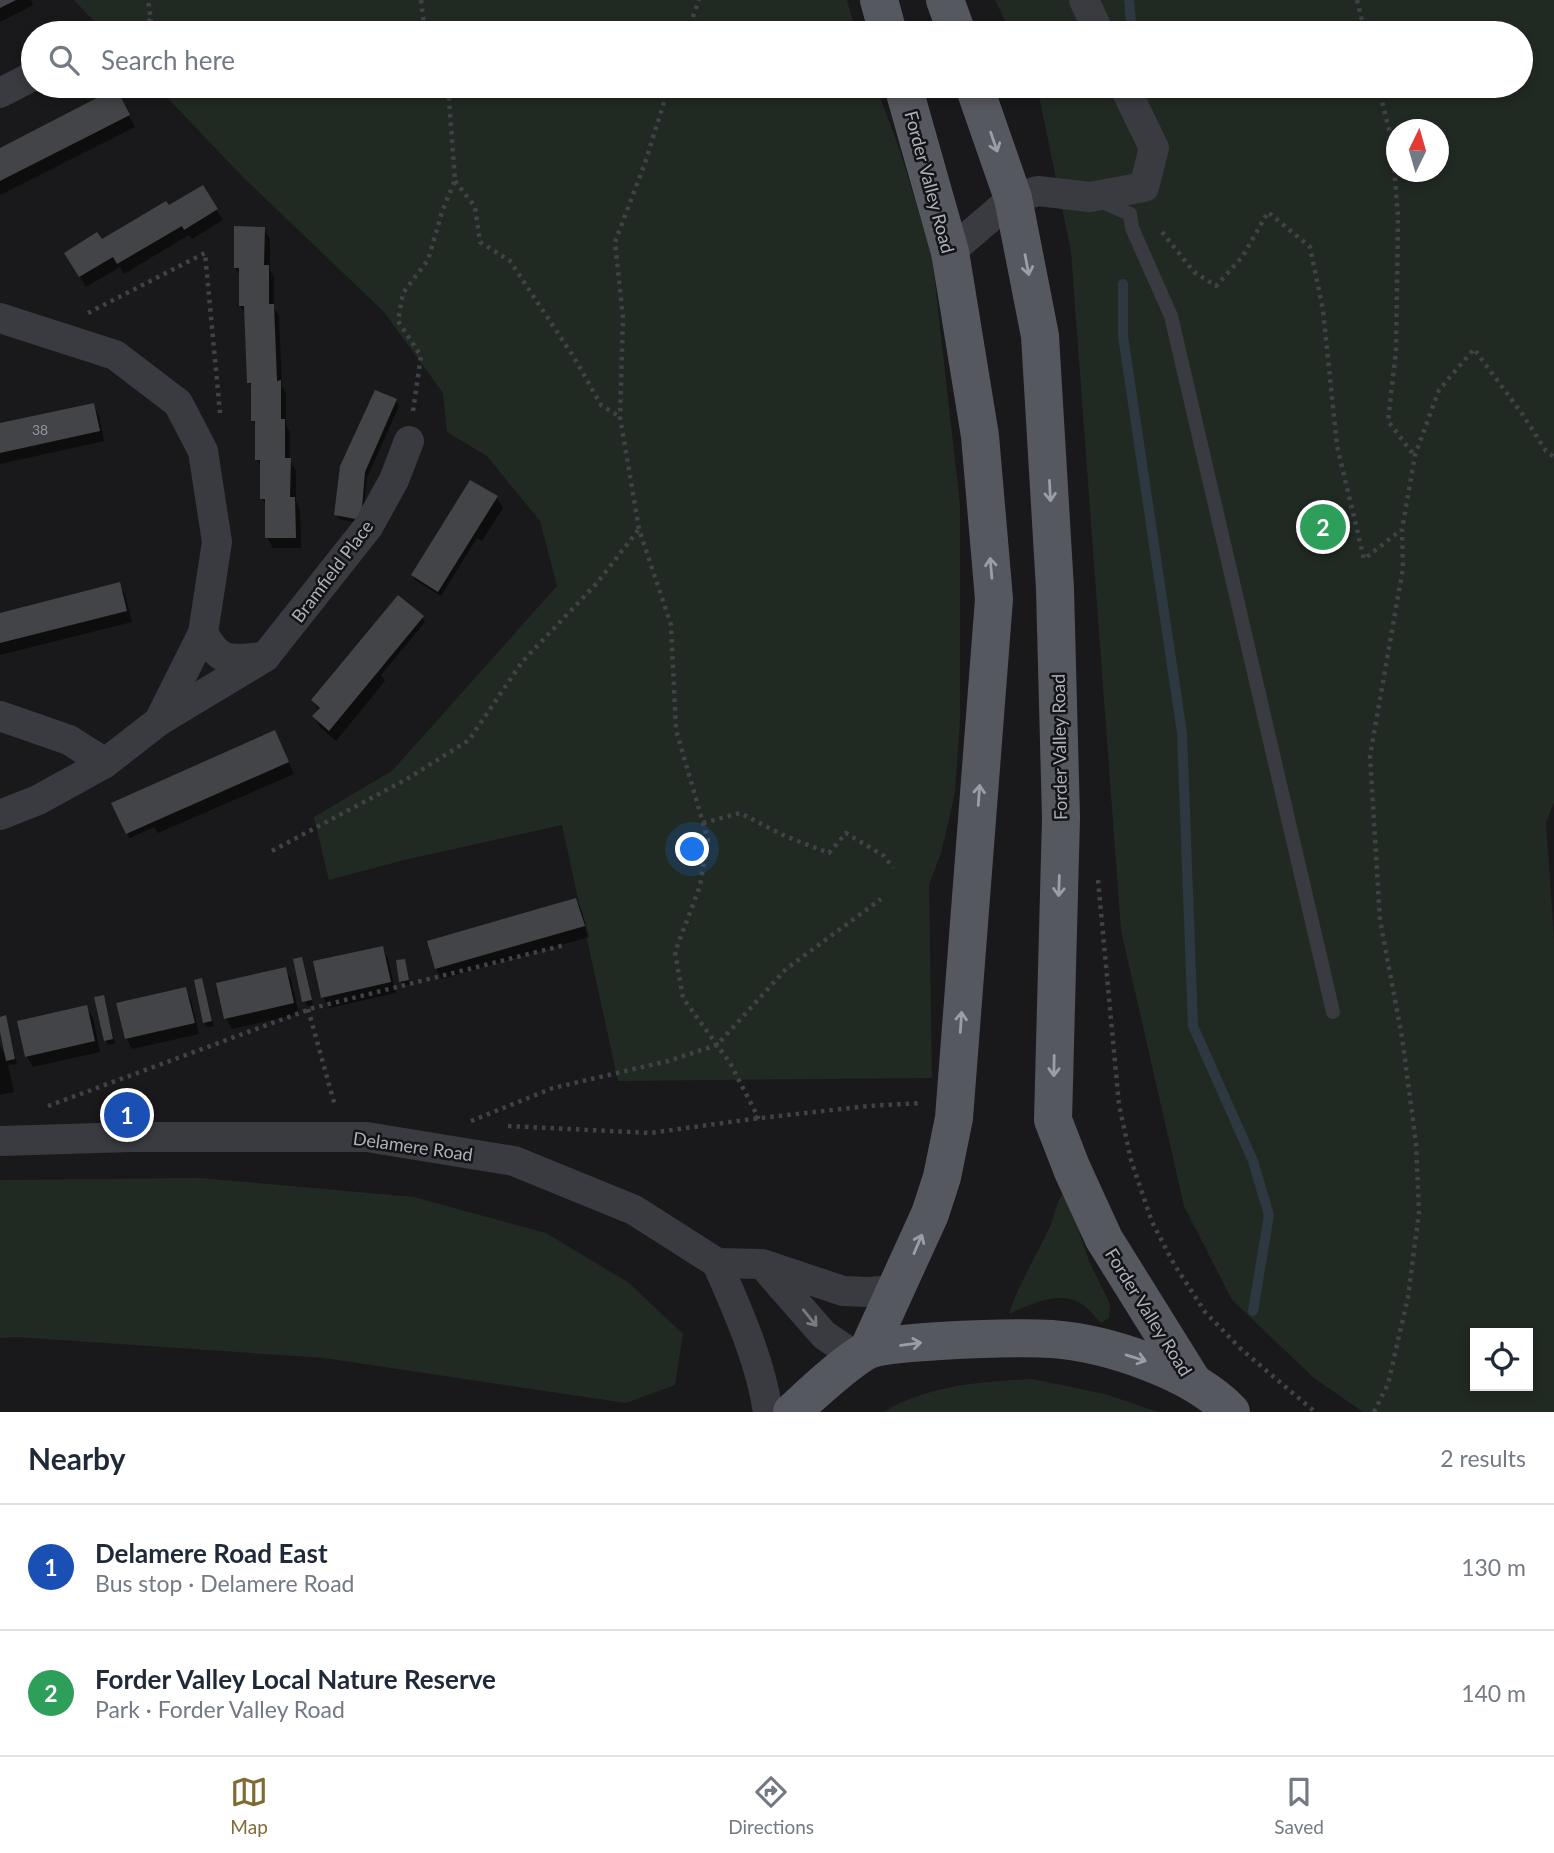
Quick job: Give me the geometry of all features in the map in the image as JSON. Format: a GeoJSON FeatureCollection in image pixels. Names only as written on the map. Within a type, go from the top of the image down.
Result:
{"type":"FeatureCollection","features":[{"type":"Feature","properties":{"kind":"main road"},"geometry":{"type":"LineString","coordinates":[[879,0],[885,21]]}},
{"type":"Feature","properties":{"kind":"main road"},"geometry":{"type":"LineString","coordinates":[[945,0],[953,21]]}},
{"type":"Feature","properties":{"kind":"main road","name":"Forder Valley Road"},"geometry":{"type":"LineString","coordinates":[[863,1354],[917,1247],[934,1202],[954,1118],[994,599],[980,436],[950,252],[906,98]]}},
{"type":"Feature","properties":{"kind":"main road","name":"Forder Valley Road"},"geometry":{"type":"LineString","coordinates":[[978,98],[1013,198],[1040,336],[1055,589],[1061,818],[1053,1120],[1104,1239],[1193,1382]]}},
{"type":"Feature","properties":{"kind":"main road"},"geometry":{"type":"LineString","coordinates":[[792,1412],[863,1354],[924,1342],[1000,1338],[1054,1339],[1117,1352],[1149,1362],[1193,1382],[1219,1399],[1231,1412]]}},
{"type":"Feature","properties":{"kind":"street"},"geometry":{"type":"LineString","coordinates":[[1084,0],[1094,21]]}},
{"type":"Feature","properties":{"kind":"street"},"geometry":{"type":"LineString","coordinates":[[0,93],[21,82]]}},
{"type":"Feature","properties":{"kind":"street"},"geometry":{"type":"LineString","coordinates":[[950,252],[1013,198],[1038,191],[1090,197],[1144,187],[1154,148],[1130,98]]}},
{"type":"Feature","properties":{"kind":"street"},"geometry":{"type":"LineString","coordinates":[[0,318],[115,355],[178,403],[203,451],[217,542],[203,633],[159,721]]}},
{"type":"Feature","properties":{"kind":"street","name":"Bramfield Place"},"geometry":{"type":"LineString","coordinates":[[0,815],[38,800],[105,764],[159,721],[265,657],[368,527],[394,480],[409,441]]}},
{"type":"Feature","properties":{"kind":"street"},"geometry":{"type":"LineString","coordinates":[[203,633],[214,652],[230,659],[265,657]]}},
{"type":"Feature","properties":{"kind":"street"},"geometry":{"type":"LineString","coordinates":[[0,716],[69,740],[105,764]]}},
{"type":"Feature","properties":{"kind":"street","name":"Delamere Road"},"geometry":{"type":"LineString","coordinates":[[0,1141],[131,1137],[368,1137],[514,1161],[634,1210],[717,1263]]}},
{"type":"Feature","properties":{"kind":"street"},"geometry":{"type":"LineString","coordinates":[[768,1412],[763,1383],[748,1334],[717,1263],[762,1264],[843,1291],[897,1290]]}},
{"type":"Feature","properties":{"kind":"street"},"geometry":{"type":"LineString","coordinates":[[762,1264],[824,1335],[863,1354]]}},
{"type":"Feature","properties":{"kind":"lane"},"geometry":{"type":"LineString","coordinates":[[1090,197],[1130,214],[1132,228],[1171,316],[1333,1012]]}},
{"type":"Feature","properties":{"kind":"path"},"geometry":{"type":"LineString","coordinates":[[148,0],[151,20],[148,21]]}},
{"type":"Feature","properties":{"kind":"path"},"geometry":{"type":"LineString","coordinates":[[421,0],[424,21]]}},
{"type":"Feature","properties":{"kind":"path"},"geometry":{"type":"LineString","coordinates":[[691,21],[699,0]]}},
{"type":"Feature","properties":{"kind":"path"},"geometry":{"type":"LineString","coordinates":[[1357,0],[1362,21]]}},
{"type":"Feature","properties":{"kind":"path"},"geometry":{"type":"LineString","coordinates":[[409,441],[421,356],[398,321],[402,293],[428,260],[455,180],[448,98]]}},
{"type":"Feature","properties":{"kind":"path"},"geometry":{"type":"LineString","coordinates":[[665,98],[645,163],[615,242],[623,318],[620,417],[639,529],[671,625],[676,730],[708,841],[700,886],[675,952],[683,998],[730,1063],[758,1116],[752,1119]]}},
{"type":"Feature","properties":{"kind":"path"},"geometry":{"type":"LineString","coordinates":[[1381,98],[1392,141],[1398,218],[1396,351],[1388,421],[1415,455]]}},
{"type":"Feature","properties":{"kind":"path"},"geometry":{"type":"LineString","coordinates":[[455,180],[475,207],[480,242],[510,261],[575,359],[601,405],[620,417]]}},
{"type":"Feature","properties":{"kind":"path"},"geometry":{"type":"LineString","coordinates":[[1130,214],[1160,230],[1194,272],[1216,286],[1243,256],[1268,212],[1310,247],[1323,310],[1337,446],[1364,559],[1402,530]]}},
{"type":"Feature","properties":{"kind":"path"},"geometry":{"type":"LineString","coordinates":[[49,333],[205,253],[221,422]]}},
{"type":"Feature","properties":{"kind":"path"},"geometry":{"type":"LineString","coordinates":[[1374,1412],[1388,1384],[1408,1297],[1419,1212],[1416,1143],[1402,1037],[1380,920],[1370,756],[1403,568],[1402,530],[1415,455],[1439,390],[1474,349],[1546,451],[1554,457]]}},
{"type":"Feature","properties":{"kind":"path"},"geometry":{"type":"LineString","coordinates":[[272,851],[407,779],[469,740],[522,662],[597,583],[639,529]]}},
{"type":"Feature","properties":{"kind":"path"},"geometry":{"type":"LineString","coordinates":[[703,823],[740,813],[785,836],[830,853],[846,833],[884,856],[893,868]]}},
{"type":"Feature","properties":{"kind":"path"},"geometry":{"type":"LineString","coordinates":[[1097,875],[1119,1105],[1130,1160],[1152,1222],[1174,1264],[1205,1312],[1241,1349],[1315,1412]]}},
{"type":"Feature","properties":{"kind":"path"},"geometry":{"type":"LineString","coordinates":[[467,1122],[553,1088],[668,1061],[717,1045],[786,968],[881,899]]}},
{"type":"Feature","properties":{"kind":"path"},"geometry":{"type":"LineString","coordinates":[[61,1102],[308,1009],[565,945]]}},
{"type":"Feature","properties":{"kind":"path"},"geometry":{"type":"LineString","coordinates":[[308,1009],[337,1114]]}},
{"type":"Feature","properties":{"kind":"path"},"geometry":{"type":"LineString","coordinates":[[510,1126],[650,1133],[752,1119],[956,1099]]}},
{"type":"Feature","properties":{"kind":"shaded area"},"geometry":{"type":"Polygon","coordinates":[[[74,0],[847,0],[853,21],[94,21],[74,0]]]}},
{"type":"Feature","properties":{"kind":"shaded area"},"geometry":{"type":"Polygon","coordinates":[[[995,0],[1554,0],[1554,802],[1546,823],[1554,939],[1554,1412],[1363,1412],[1314,1378],[1232,1300],[1184,1206],[1121,930],[1071,251],[1039,98],[1533,98],[1533,21],[1005,21],[995,0]]]}},
{"type":"Feature","properties":{"kind":"shaded area"},"geometry":{"type":"Polygon","coordinates":[[[167,98],[880,98],[900,151],[932,256],[960,505],[960,721],[955,793],[941,853],[929,885],[932,1078],[618,1081],[562,825],[404,860],[329,880],[314,817],[392,771],[557,586],[540,521],[487,456],[447,432],[443,393],[384,312],[244,178],[167,98]]]}},
{"type":"Feature","properties":{"kind":"shaded area"},"geometry":{"type":"Polygon","coordinates":[[[200,1178],[414,1197],[546,1233],[629,1283],[683,1334],[675,1385],[626,1403],[324,1358],[0,1338],[0,1180],[200,1178]]]}},
{"type":"Feature","properties":{"kind":"shaded area"},"geometry":{"type":"Polygon","coordinates":[[[1065,1191],[1089,1261],[1110,1304],[1109,1318],[1101,1323],[1083,1305],[1062,1298],[1044,1300],[1009,1314],[1065,1191]]]}},
{"type":"Feature","properties":{"kind":"shaded area"},"geometry":{"type":"Polygon","coordinates":[[[1032,1379],[1105,1394],[1158,1412],[884,1412],[937,1390],[1032,1379]]]}},
{"type":"Feature","properties":{"kind":"building"},"geometry":{"type":"Polygon","coordinates":[[[0,0],[16,0],[0,8],[0,0]]]}},
{"type":"Feature","properties":{"kind":"building"},"geometry":{"type":"Polygon","coordinates":[[[97,98],[121,98],[130,115],[0,181],[0,148],[97,98]]]}},
{"type":"Feature","properties":{"kind":"building"},"geometry":{"type":"Polygon","coordinates":[[[203,185],[218,209],[184,230],[182,226],[117,264],[113,257],[79,277],[64,253],[97,232],[102,239],[166,201],[169,205],[203,185]]]}},
{"type":"Feature","properties":{"kind":"building"},"geometry":{"type":"Polygon","coordinates":[[[234,226],[265,227],[264,265],[269,265],[269,304],[274,304],[277,381],[281,380],[285,458],[291,458],[290,497],[295,497],[296,538],[265,538],[265,499],[260,499],[260,460],[255,460],[255,421],[251,421],[251,383],[247,383],[244,306],[239,306],[239,268],[234,268],[234,226]]]}},
{"type":"Feature","properties":{"kind":"building"},"geometry":{"type":"Polygon","coordinates":[[[375,390],[397,399],[365,472],[361,520],[334,515],[340,466],[375,390]]]}},
{"type":"Feature","properties":{"kind":"building"},"geometry":{"type":"Polygon","coordinates":[[[94,403],[100,431],[0,453],[0,423],[94,403]]]}},
{"type":"Feature","properties":{"kind":"building"},"geometry":{"type":"Polygon","coordinates":[[[470,480],[498,496],[438,592],[411,575],[470,480]]]}},
{"type":"Feature","properties":{"kind":"building"},"geometry":{"type":"Polygon","coordinates":[[[120,582],[127,611],[0,643],[0,613],[120,582]]]}},
{"type":"Feature","properties":{"kind":"building"},"geometry":{"type":"Polygon","coordinates":[[[398,595],[424,616],[329,731],[312,716],[320,708],[311,700],[398,595]]]}},
{"type":"Feature","properties":{"kind":"building"},"geometry":{"type":"Polygon","coordinates":[[[275,730],[289,762],[126,834],[111,803],[275,730]]]}},
{"type":"Feature","properties":{"kind":"building"},"geometry":{"type":"Polygon","coordinates":[[[576,898],[585,926],[435,969],[427,941],[576,898]]]}},
{"type":"Feature","properties":{"kind":"building"},"geometry":{"type":"Polygon","coordinates":[[[383,946],[391,982],[321,998],[313,961],[383,946]]]}},
{"type":"Feature","properties":{"kind":"building"},"geometry":{"type":"Polygon","coordinates":[[[302,957],[312,1000],[302,1002],[293,959],[302,957]]]}},
{"type":"Feature","properties":{"kind":"building"},"geometry":{"type":"Polygon","coordinates":[[[405,959],[409,980],[399,982],[396,960],[405,959]]]}},
{"type":"Feature","properties":{"kind":"building"},"geometry":{"type":"Polygon","coordinates":[[[286,967],[294,1003],[224,1019],[216,983],[286,967]]]}},
{"type":"Feature","properties":{"kind":"building"},"geometry":{"type":"Polygon","coordinates":[[[202,978],[212,1021],[203,1023],[194,980],[202,978]]]}},
{"type":"Feature","properties":{"kind":"building"},"geometry":{"type":"Polygon","coordinates":[[[186,987],[195,1023],[125,1039],[116,1003],[186,987]]]}},
{"type":"Feature","properties":{"kind":"building"},"geometry":{"type":"Polygon","coordinates":[[[104,995],[113,1039],[104,1041],[94,997],[104,995]]]}},
{"type":"Feature","properties":{"kind":"building"},"geometry":{"type":"Polygon","coordinates":[[[87,1005],[95,1041],[25,1057],[17,1021],[87,1005]]]}},
{"type":"Feature","properties":{"kind":"building"},"geometry":{"type":"Polygon","coordinates":[[[6,1015],[15,1059],[6,1061],[0,1017],[6,1015]]]}},
{"type":"Feature","properties":{"kind":"waterway"},"geometry":{"type":"LineString","coordinates":[[1129,0],[1131,21]]}},
{"type":"Feature","properties":{"kind":"waterway"},"geometry":{"type":"LineString","coordinates":[[1123,284],[1123,336],[1182,733],[1193,1026],[1253,1161],[1269,1215],[1253,1311]]}},
{"type":"Feature","properties":{"kind":"place","name":"Forder Valley Local Nature Reserve"},"geometry":{"type":"Point","coordinates":[1323,527]}},
{"type":"Feature","properties":{"kind":"place","name":"Delamere Road East"},"geometry":{"type":"Point","coordinates":[127,1115]}}]}
